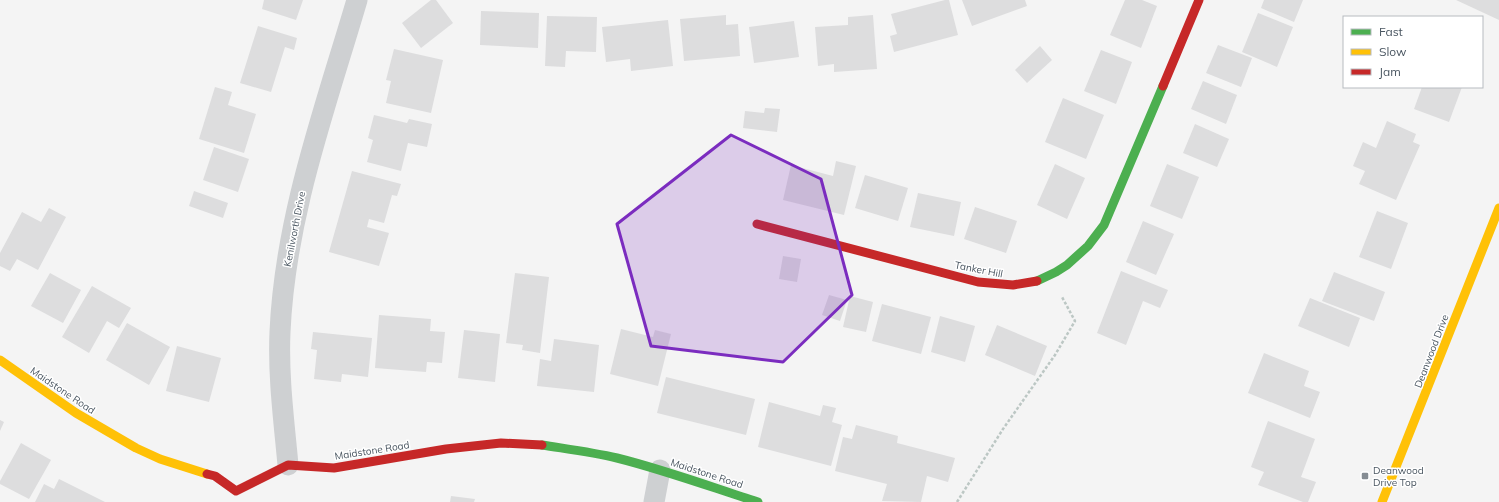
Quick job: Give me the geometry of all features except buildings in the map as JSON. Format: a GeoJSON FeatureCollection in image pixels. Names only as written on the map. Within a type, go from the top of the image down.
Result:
{"type":"FeatureCollection","features":[{"type":"Feature","properties":{"kind":"street","name":"Kenilworth Drive"},"geometry":{"type":"LineString","coordinates":[[288,464],[282,409],[280,333],[285,271],[302,188],[357,0]]}},
{"type":"Feature","properties":{"kind":"street","name":"Tanker Hill"},"geometry":{"type":"LineString","coordinates":[[757,224],[985,283],[1018,285],[1036,281],[1050,275],[1081,254],[1094,240],[1104,225],[1199,0]]}},
{"type":"Feature","properties":{"kind":"street","name":"Deanwood Drive"},"geometry":{"type":"LineString","coordinates":[[1382,502],[1499,208]]}},
{"type":"Feature","properties":{"kind":"street","name":"Maidstone Road"},"geometry":{"type":"LineString","coordinates":[[0,360],[76,413],[136,448],[160,459],[215,476],[235,497],[288,464],[334,468],[446,449],[501,443],[541,445],[584,450],[660,470],[758,502]]}},
{"type":"Feature","properties":{"kind":"street"},"geometry":{"type":"LineString","coordinates":[[654,502],[660,470]]}},
{"type":"Feature","properties":{"kind":"path"},"geometry":{"type":"LineString","coordinates":[[957,502],[1003,429],[1055,355],[1075,321],[1050,275]]}},
{"type":"Feature","properties":{"kind":"highlighted area"},"geometry":{"type":"Polygon","coordinates":[[[731,135],[821,179],[852,295],[783,362],[651,346],[617,224],[731,135]]]}},
{"type":"Feature","properties":{"kind":"traffic: fast"},"geometry":{"type":"LineString","coordinates":[[1037,281],[1067,265],[1088,246],[1104,225],[1163,86]]}},
{"type":"Feature","properties":{"kind":"traffic: fast"},"geometry":{"type":"LineString","coordinates":[[542,445],[617,458],[670,473],[758,502]]}},
{"type":"Feature","properties":{"kind":"traffic: slow"},"geometry":{"type":"LineString","coordinates":[[1382,502],[1499,208]]}},
{"type":"Feature","properties":{"kind":"traffic: slow"},"geometry":{"type":"LineString","coordinates":[[0,360],[76,413],[136,448],[160,459],[207,474]]}},
{"type":"Feature","properties":{"kind":"traffic: jam"},"geometry":{"type":"LineString","coordinates":[[1163,86],[1199,0]]}},
{"type":"Feature","properties":{"kind":"traffic: jam"},"geometry":{"type":"LineString","coordinates":[[757,224],[978,282],[1013,285],[1037,281]]}},
{"type":"Feature","properties":{"kind":"traffic: jam"},"geometry":{"type":"LineString","coordinates":[[207,474],[215,476],[236,491],[288,465],[334,468],[446,449],[501,443],[542,445]]}},
{"type":"Feature","properties":{"kind":"place","name":"Deanwood Drive Top"},"geometry":{"type":"Point","coordinates":[1365,476]}}]}
